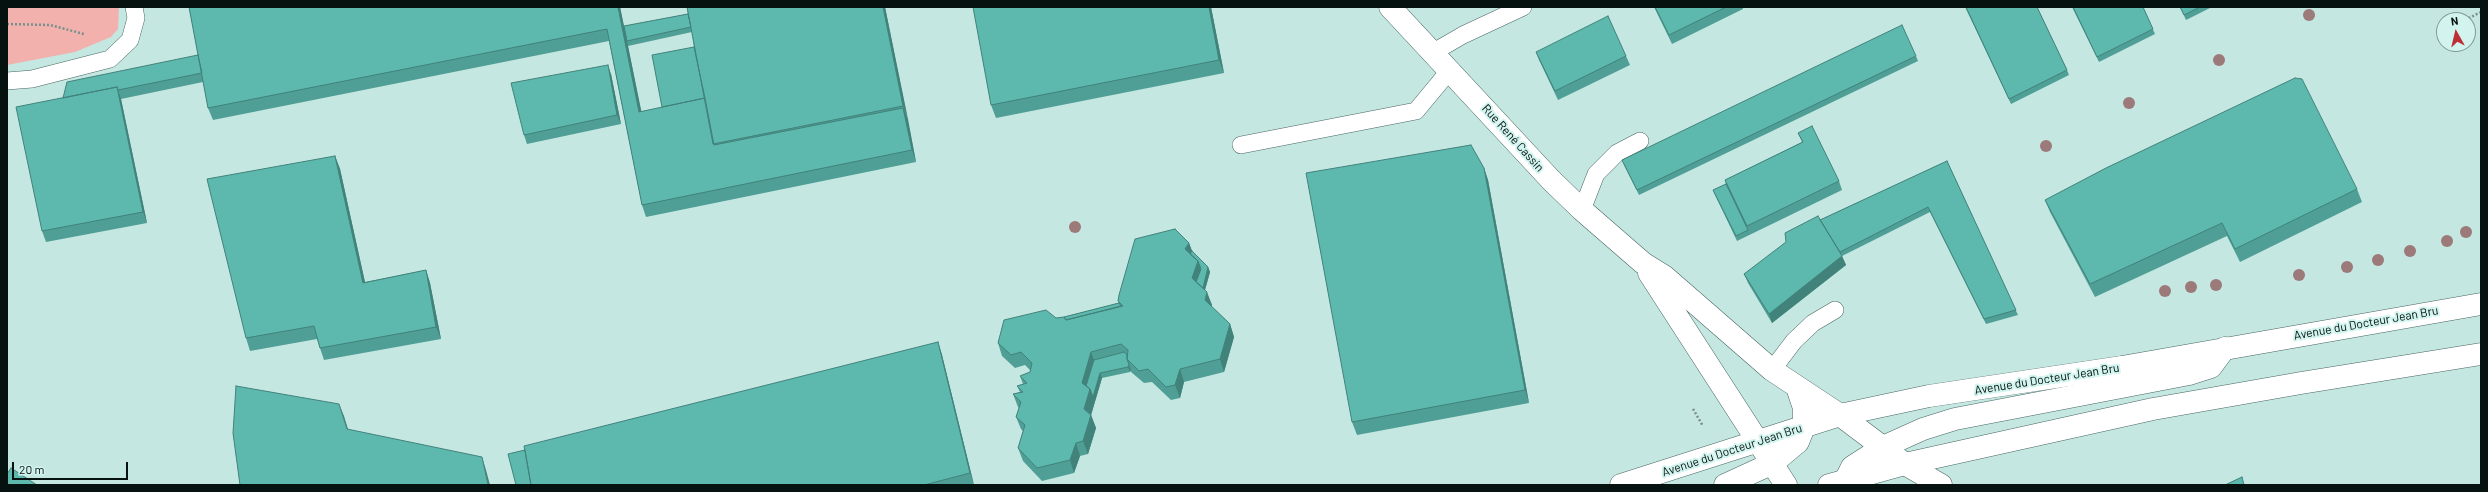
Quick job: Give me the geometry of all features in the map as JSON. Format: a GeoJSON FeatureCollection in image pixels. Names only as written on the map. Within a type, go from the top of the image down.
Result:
{"type":"FeatureCollection","features":[{"type":"Feature","properties":{"kind":"street","name":"Rue René Cassin"},"geometry":{"type":"LineString","coordinates":[[1390,7],[1551,180],[1582,210],[1643,263]]}},
{"type":"Feature","properties":{"kind":"street"},"geometry":{"type":"LineString","coordinates":[[1643,263],[1664,276],[1772,370],[1840,415],[1904,464],[1941,485]]}},
{"type":"Feature","properties":{"kind":"street"},"geometry":{"type":"LineString","coordinates":[[1643,263],[1786,485]]}},
{"type":"Feature","properties":{"kind":"street","name":"Avenue du Docteur Jean Bru"},"geometry":{"type":"LineString","coordinates":[[1621,485],[1840,415],[1929,396],[2122,367],[2481,304]]}},
{"type":"Feature","properties":{"kind":"street"},"geometry":{"type":"LineString","coordinates":[[1838,484],[1852,467],[1883,447],[1923,429],[1955,419],[2189,374],[2211,367],[2225,348]]}},
{"type":"Feature","properties":{"kind":"street"},"geometry":{"type":"LineString","coordinates":[[1838,484],[1904,464],[2154,409],[2301,383],[2481,354]]}},
{"type":"Feature","properties":{"kind":"street"},"geometry":{"type":"LineString","coordinates":[[1725,485],[1773,463],[1798,442],[1804,427],[1804,408],[1797,387]]}},
{"type":"Feature","properties":{"kind":"lane"},"geometry":{"type":"LineString","coordinates":[[7,81],[32,78],[110,59],[130,40],[136,18],[134,7]]}},
{"type":"Feature","properties":{"kind":"lane"},"geometry":{"type":"LineString","coordinates":[[1432,53],[1463,35],[1523,7]]}},
{"type":"Feature","properties":{"kind":"lane"},"geometry":{"type":"LineString","coordinates":[[1241,145],[1416,111],[1450,70]]}},
{"type":"Feature","properties":{"kind":"lane"},"geometry":{"type":"LineString","coordinates":[[1582,210],[1596,174],[1617,153],[1640,142]]}},
{"type":"Feature","properties":{"kind":"lane"},"geometry":{"type":"LineString","coordinates":[[1772,370],[1794,341],[1813,323],[1835,310]]}},
{"type":"Feature","properties":{"kind":"path"},"geometry":{"type":"LineString","coordinates":[[7,24],[50,24],[85,34],[110,59]]}},
{"type":"Feature","properties":{"kind":"shaded area"},"geometry":{"type":"Polygon","coordinates":[[[7,7],[119,7],[118,29],[111,37],[75,52],[7,65],[7,7]]]}},
{"type":"Feature","properties":{"kind":"building"},"geometry":{"type":"Polygon","coordinates":[[[189,7],[618,7],[639,112],[705,98],[714,145],[903,108],[912,150],[642,205],[607,29],[208,108],[189,7]]]}},
{"type":"Feature","properties":{"kind":"building"},"geometry":{"type":"Polygon","coordinates":[[[687,7],[883,7],[903,106],[713,144],[687,7]]]}},
{"type":"Feature","properties":{"kind":"building"},"geometry":{"type":"Polygon","coordinates":[[[973,7],[1209,7],[1219,60],[991,105],[973,7]]]}},
{"type":"Feature","properties":{"kind":"building"},"geometry":{"type":"Polygon","coordinates":[[[1655,7],[1726,7],[1669,35],[1655,7]]]}},
{"type":"Feature","properties":{"kind":"building"},"geometry":{"type":"Polygon","coordinates":[[[1966,7],[2037,7],[2067,70],[2009,99],[1966,7]]]}},
{"type":"Feature","properties":{"kind":"building"},"geometry":{"type":"Polygon","coordinates":[[[2073,7],[2143,7],[2153,29],[2097,57],[2073,7]]]}},
{"type":"Feature","properties":{"kind":"building"},"geometry":{"type":"Polygon","coordinates":[[[2180,7],[2200,7],[2184,15],[2180,7]]]}},
{"type":"Feature","properties":{"kind":"building"},"geometry":{"type":"Polygon","coordinates":[[[688,14],[691,27],[627,41],[624,26],[688,14]]]}},
{"type":"Feature","properties":{"kind":"building"},"geometry":{"type":"Polygon","coordinates":[[[1608,16],[1626,56],[1555,91],[1536,52],[1608,16]]]}},
{"type":"Feature","properties":{"kind":"building"},"geometry":{"type":"Polygon","coordinates":[[[1902,25],[1916,56],[1637,190],[1622,160],[1902,25]]]}},
{"type":"Feature","properties":{"kind":"building"},"geometry":{"type":"Polygon","coordinates":[[[694,47],[705,98],[662,107],[652,55],[694,47]]]}},
{"type":"Feature","properties":{"kind":"building"},"geometry":{"type":"Polygon","coordinates":[[[198,55],[202,73],[118,90],[117,87],[63,98],[67,82],[198,55]]]}},
{"type":"Feature","properties":{"kind":"building"},"geometry":{"type":"Polygon","coordinates":[[[608,65],[617,115],[524,135],[511,83],[608,65]]]}},
{"type":"Feature","properties":{"kind":"building"},"geometry":{"type":"Polygon","coordinates":[[[2295,78],[2302,79],[2357,189],[2235,249],[2222,223],[2090,284],[2045,200],[2106,168],[2295,78]]]}},
{"type":"Feature","properties":{"kind":"building"},"geometry":{"type":"Polygon","coordinates":[[[117,87],[143,212],[42,231],[16,107],[117,87]]]}},
{"type":"Feature","properties":{"kind":"building"},"geometry":{"type":"Polygon","coordinates":[[[1812,126],[1839,181],[1747,226],[1725,180],[1803,142],[1798,133],[1812,126]]]}},
{"type":"Feature","properties":{"kind":"building"},"geometry":{"type":"Polygon","coordinates":[[[1471,145],[1484,168],[1525,390],[1352,422],[1306,173],[1471,145]]]}},
{"type":"Feature","properties":{"kind":"building"},"geometry":{"type":"Polygon","coordinates":[[[335,156],[363,283],[426,270],[436,327],[320,348],[314,326],[246,338],[207,179],[335,156]]]}},
{"type":"Feature","properties":{"kind":"building"},"geometry":{"type":"Polygon","coordinates":[[[1947,161],[2016,310],[1984,319],[1928,207],[1840,252],[1820,220],[1947,161]]]}},
{"type":"Feature","properties":{"kind":"building"},"geometry":{"type":"Polygon","coordinates":[[[1726,184],[1748,230],[1736,236],[1713,190],[1726,184]]]}},
{"type":"Feature","properties":{"kind":"building"},"geometry":{"type":"Polygon","coordinates":[[[1818,216],[1842,256],[1769,314],[1744,274],[1786,242],[1785,233],[1818,216]]]}},
{"type":"Feature","properties":{"kind":"building"},"geometry":{"type":"Polygon","coordinates":[[[1175,229],[1189,243],[1185,249],[1198,261],[1192,278],[1207,292],[1205,300],[1230,324],[1220,359],[1180,369],[1175,385],[1166,387],[1148,369],[1139,371],[1127,359],[1128,350],[1121,344],[1091,352],[1082,383],[1090,389],[1084,409],[1091,415],[1083,441],[1076,443],[1070,460],[1037,468],[1018,448],[1025,425],[1016,417],[1021,402],[1013,394],[1023,392],[1017,386],[1027,383],[1020,376],[1030,372],[1032,363],[1021,352],[1011,355],[998,343],[1004,320],[1046,310],[1056,318],[1064,317],[1066,320],[1123,306],[1118,301],[1119,295],[1135,239],[1175,229]]]}},
{"type":"Feature","properties":{"kind":"building"},"geometry":{"type":"Polygon","coordinates":[[[1192,251],[1208,267],[1203,288],[1196,282],[1201,269],[1198,261],[1190,254],[1192,251]]]}},
{"type":"Feature","properties":{"kind":"building"},"geometry":{"type":"Polygon","coordinates":[[[1119,303],[1121,306],[1066,320],[1064,317],[1119,303]]]}},
{"type":"Feature","properties":{"kind":"building"},"geometry":{"type":"Polygon","coordinates":[[[938,342],[970,473],[924,485],[531,485],[524,446],[938,342]]]}},
{"type":"Feature","properties":{"kind":"building"},"geometry":{"type":"Polygon","coordinates":[[[1124,352],[1127,355],[1128,367],[1100,373],[1093,397],[1090,389],[1086,386],[1094,360],[1124,352]]]}},
{"type":"Feature","properties":{"kind":"building"},"geometry":{"type":"Polygon","coordinates":[[[236,386],[339,404],[347,429],[482,457],[488,485],[240,485],[233,433],[236,386]]]}},
{"type":"Feature","properties":{"kind":"building"},"geometry":{"type":"Polygon","coordinates":[[[525,450],[531,485],[516,485],[508,454],[525,450]]]}},
{"type":"Feature","properties":{"kind":"building"},"geometry":{"type":"Polygon","coordinates":[[[11,468],[37,485],[7,485],[7,474],[11,468]]]}},
{"type":"Feature","properties":{"kind":"building"},"geometry":{"type":"Polygon","coordinates":[[[2242,477],[2244,485],[2225,485],[2242,477]]]}}]}
